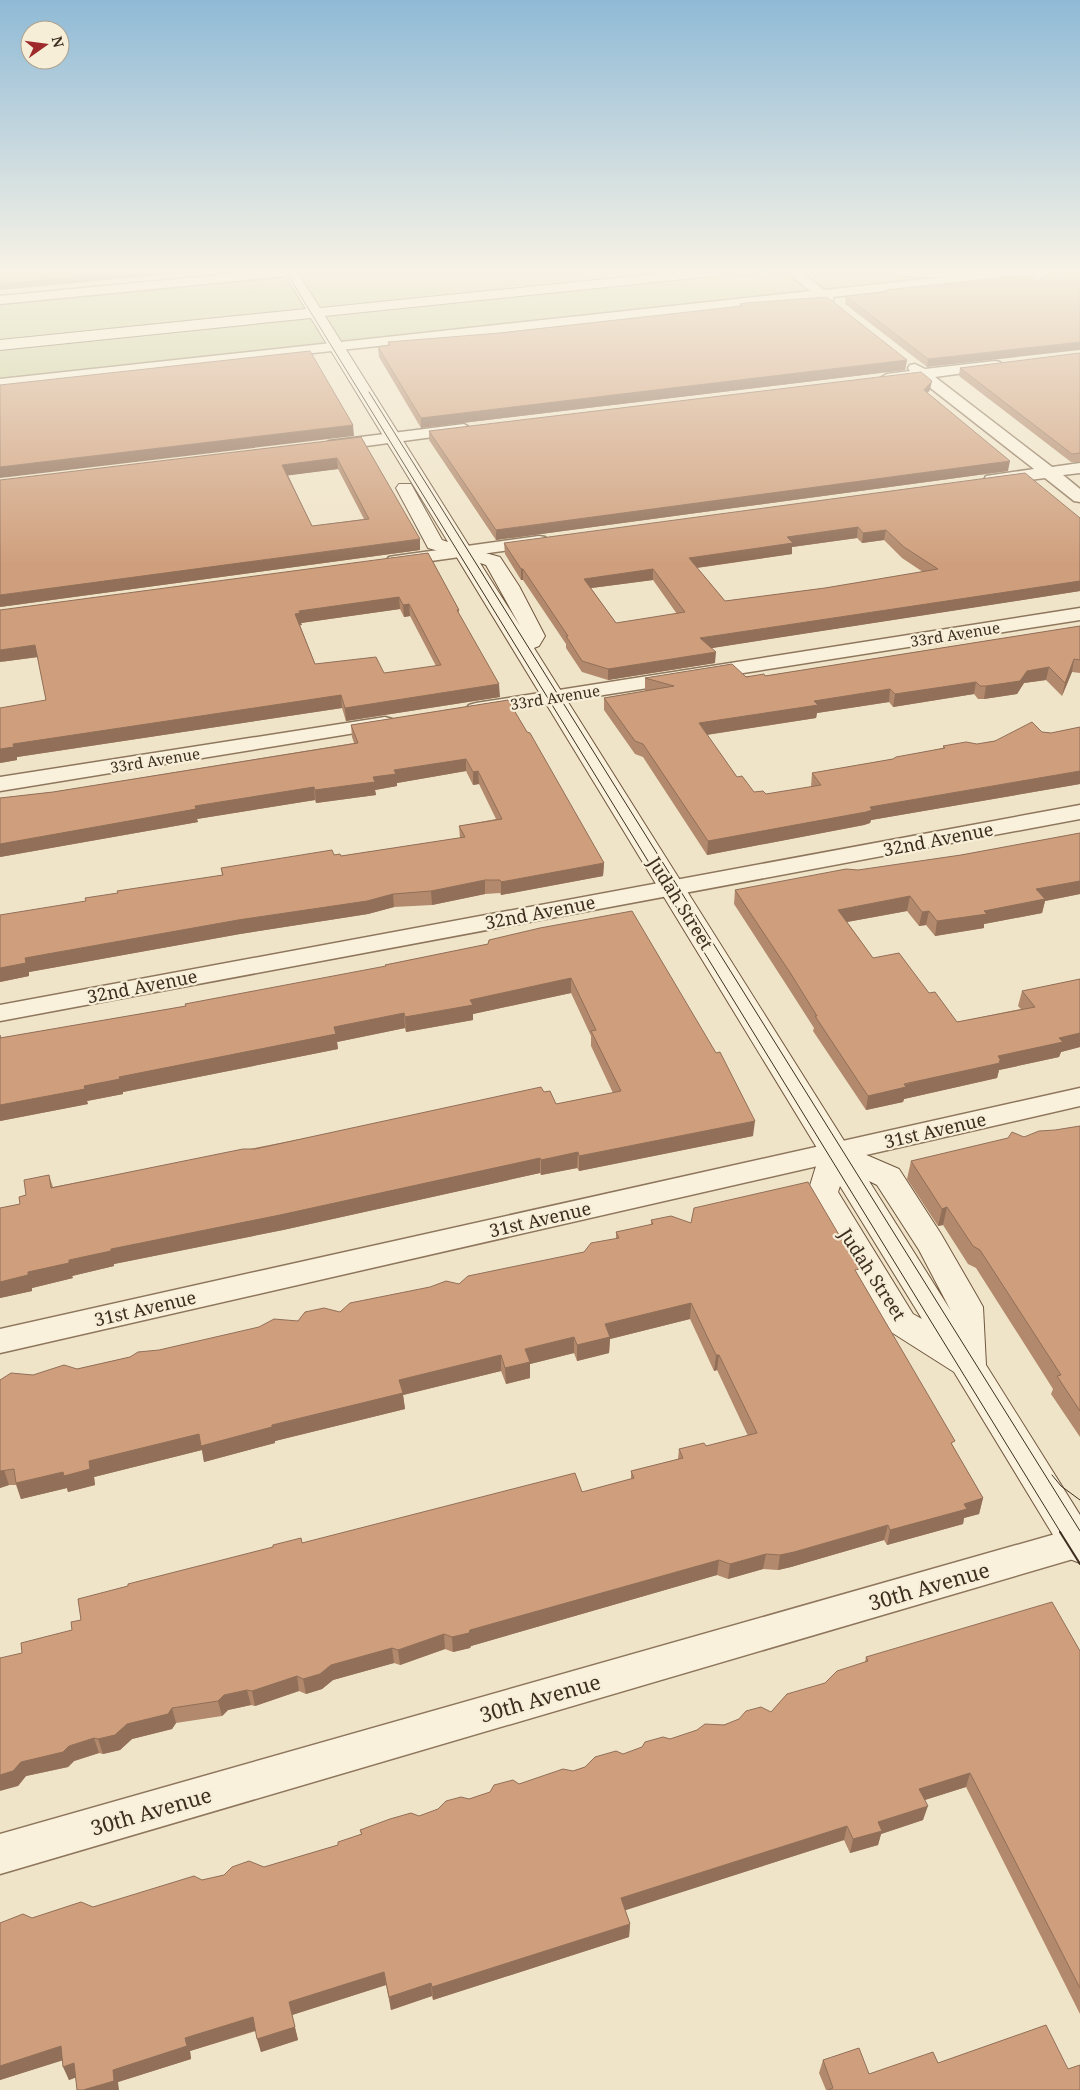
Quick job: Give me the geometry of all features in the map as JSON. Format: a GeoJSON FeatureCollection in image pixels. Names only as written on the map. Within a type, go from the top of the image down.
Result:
{"type":"FeatureCollection","features":[{"type":"Feature","properties":{"kind":"street"},"geometry":{"type":"LineString","coordinates":[[0,383],[122,370]]}},
{"type":"Feature","properties":{"kind":"street"},"geometry":{"type":"LineString","coordinates":[[350,370],[412,469],[401,480],[435,544],[463,552]]}},
{"type":"Feature","properties":{"kind":"street"},"geometry":{"type":"LineString","coordinates":[[361,388],[372,378],[368,370]]}},
{"type":"Feature","properties":{"kind":"street"},"geometry":{"type":"LineString","coordinates":[[917,370],[1080,497]]}},
{"type":"Feature","properties":{"kind":"street"},"geometry":{"type":"LineString","coordinates":[[868,380],[960,370]]}},
{"type":"Feature","properties":{"kind":"street"},"geometry":{"type":"LineString","coordinates":[[315,447],[477,428]]}},
{"type":"Feature","properties":{"kind":"street"},"geometry":{"type":"LineString","coordinates":[[979,481],[1080,468]]}},
{"type":"Feature","properties":{"kind":"street"},"geometry":{"type":"LineString","coordinates":[[375,564],[557,539]]}},
{"type":"Feature","properties":{"kind":"street","name":"Judah Street"},"geometry":{"type":"LineString","coordinates":[[463,552],[835,1153],[822,1192],[872,1275],[902,1323],[969,1368],[1079,1544]]}},
{"type":"Feature","properties":{"kind":"street","name":"33rd Avenue"},"geometry":{"type":"LineString","coordinates":[[457,712],[1080,614]]}},
{"type":"Feature","properties":{"kind":"street","name":"33rd Avenue"},"geometry":{"type":"LineString","coordinates":[[0,784],[409,720]]}},
{"type":"Feature","properties":{"kind":"street","name":"32nd Avenue"},"geometry":{"type":"LineString","coordinates":[[0,1013],[1080,812]]}},
{"type":"Feature","properties":{"kind":"street","name":"31st Avenue"},"geometry":{"type":"LineString","coordinates":[[0,1341],[1080,1097]]}},
{"type":"Feature","properties":{"kind":"street"},"geometry":{"type":"LineString","coordinates":[[835,1153],[888,1177],[930,1242],[967,1307],[969,1368]]}},
{"type":"Feature","properties":{"kind":"street","name":"30th Avenue"},"geometry":{"type":"LineString","coordinates":[[0,1854],[1079,1544]]}},
{"type":"Feature","properties":{"kind":"green space"},"geometry":{"type":"Polygon","coordinates":[[[0,370],[125,370],[0,383],[0,370]]]}},
{"type":"Feature","properties":{"kind":"building"},"geometry":{"type":"Polygon","coordinates":[[[141,370],[321,370],[353,425],[0,467],[0,385],[141,370]]]}},
{"type":"Feature","properties":{"kind":"building"},"geometry":{"type":"Polygon","coordinates":[[[392,370],[827,370],[421,418],[392,370]]]}},
{"type":"Feature","properties":{"kind":"building"},"geometry":{"type":"Polygon","coordinates":[[[962,370],[1080,370],[1080,453],[1072,454],[962,370]]]}},
{"type":"Feature","properties":{"kind":"building"},"geometry":{"type":"Polygon","coordinates":[[[921,372],[932,381],[924,390],[1010,461],[496,530],[429,431],[921,372]]]}},
{"type":"Feature","properties":{"kind":"building"},"geometry":{"type":"Polygon","coordinates":[[[361,437],[420,539],[0,595],[0,480],[361,437]],[[337,458],[282,465],[312,526],[369,519],[337,458]]]}},
{"type":"Feature","properties":{"kind":"building"},"geometry":{"type":"Polygon","coordinates":[[[1025,473],[1080,518],[1080,581],[700,638],[716,652],[608,669],[582,661],[566,636],[568,636],[504,543],[1025,473]],[[858,527],[787,537],[793,543],[689,558],[725,601],[825,588],[938,569],[904,547],[886,530],[863,533],[858,527]],[[653,569],[584,579],[616,623],[685,612],[653,569]]]}},
{"type":"Feature","properties":{"kind":"building"},"geometry":{"type":"Polygon","coordinates":[[[428,553],[459,610],[457,610],[499,684],[345,708],[341,695],[13,744],[14,747],[0,749],[0,708],[46,700],[35,645],[0,650],[0,610],[428,553]],[[399,597],[299,611],[300,613],[295,614],[315,664],[376,657],[384,673],[441,665],[409,604],[403,605],[399,597]]]}},
{"type":"Feature","properties":{"kind":"building"},"geometry":{"type":"Polygon","coordinates":[[[1080,626],[1080,660],[1074,659],[1065,683],[1049,667],[1027,671],[1020,681],[986,686],[980,686],[976,682],[895,694],[890,689],[814,701],[818,705],[699,723],[737,777],[742,776],[754,792],[763,791],[766,794],[821,785],[812,773],[945,748],[943,746],[966,742],[977,744],[995,741],[1032,722],[1042,732],[1051,733],[1080,727],[1080,771],[870,807],[872,810],[866,812],[708,841],[643,744],[635,741],[604,698],[674,686],[645,678],[732,664],[746,677],[764,674],[765,676],[1080,626]]]}},
{"type":"Feature","properties":{"kind":"building"},"geometry":{"type":"Polygon","coordinates":[[[508,700],[527,732],[530,733],[604,863],[501,882],[500,880],[485,880],[431,891],[393,894],[367,901],[238,920],[25,958],[26,963],[0,968],[0,915],[86,901],[85,898],[118,893],[117,891],[223,875],[221,868],[332,850],[334,855],[340,854],[341,856],[465,837],[459,826],[502,819],[478,771],[473,772],[466,759],[394,770],[396,774],[373,777],[375,782],[315,790],[314,787],[195,806],[196,809],[0,844],[0,798],[53,792],[358,743],[351,725],[508,700]]]}},
{"type":"Feature","properties":{"kind":"building"},"geometry":{"type":"Polygon","coordinates":[[[1080,833],[1080,881],[1036,889],[1045,899],[984,911],[987,914],[937,921],[929,911],[922,912],[910,896],[838,910],[873,958],[899,953],[929,993],[935,992],[957,1022],[1035,1007],[1022,991],[1080,979],[1080,1033],[1059,1038],[1063,1042],[998,1056],[1001,1061],[999,1061],[1000,1063],[904,1084],[906,1087],[868,1096],[735,890],[846,869],[858,870],[961,855],[1080,833]]]}},
{"type":"Feature","properties":{"kind":"building"},"geometry":{"type":"Polygon","coordinates":[[[632,911],[716,1053],[720,1052],[755,1121],[579,1156],[578,1152],[541,1160],[540,1158],[280,1215],[111,1249],[111,1251],[69,1260],[69,1263],[28,1272],[28,1275],[0,1282],[0,1208],[20,1204],[19,1197],[26,1195],[24,1180],[49,1175],[51,1188],[243,1149],[255,1149],[541,1087],[544,1092],[550,1091],[556,1104],[621,1091],[591,1031],[596,1030],[571,978],[470,1000],[473,1005],[405,1017],[404,1013],[334,1027],[336,1034],[119,1077],[120,1079],[84,1086],[85,1089],[0,1105],[0,1038],[186,1006],[185,1004],[386,966],[488,944],[489,940],[540,928],[632,911]]]}},
{"type":"Feature","properties":{"kind":"building"},"geometry":{"type":"Polygon","coordinates":[[[1080,1126],[1080,1411],[1057,1376],[1061,1375],[980,1250],[973,1246],[947,1207],[942,1209],[911,1161],[1008,1138],[1012,1132],[1024,1137],[1039,1131],[1080,1126]]]}},
{"type":"Feature","properties":{"kind":"building"},"geometry":{"type":"Polygon","coordinates":[[[808,1182],[859,1269],[855,1270],[955,1441],[951,1443],[983,1498],[964,1504],[967,1509],[890,1530],[888,1525],[794,1552],[780,1555],[766,1554],[730,1564],[719,1560],[470,1630],[469,1633],[452,1637],[444,1634],[398,1650],[392,1648],[331,1665],[320,1674],[303,1679],[297,1676],[252,1691],[247,1690],[224,1695],[218,1701],[172,1708],[168,1714],[127,1724],[115,1735],[98,1739],[94,1738],[69,1746],[63,1752],[21,1762],[13,1771],[0,1775],[0,1658],[22,1653],[21,1643],[72,1630],[71,1622],[81,1620],[78,1599],[128,1586],[128,1584],[273,1547],[273,1545],[301,1538],[302,1543],[575,1473],[582,1492],[634,1478],[631,1471],[683,1458],[679,1449],[704,1443],[706,1446],[757,1433],[691,1303],[605,1324],[610,1337],[577,1345],[574,1337],[525,1349],[530,1362],[505,1368],[501,1355],[399,1380],[403,1393],[272,1425],[272,1427],[201,1446],[199,1434],[89,1461],[90,1469],[64,1476],[63,1472],[16,1483],[14,1469],[0,1471],[0,1380],[11,1373],[33,1375],[64,1365],[77,1369],[130,1357],[138,1352],[159,1350],[259,1327],[274,1319],[298,1321],[305,1312],[324,1308],[340,1312],[350,1303],[430,1287],[446,1281],[459,1284],[468,1276],[584,1252],[591,1243],[619,1238],[616,1232],[653,1224],[651,1220],[671,1216],[691,1223],[694,1208],[808,1182]]]}},
{"type":"Feature","properties":{"kind":"building"},"geometry":{"type":"Polygon","coordinates":[[[1052,1602],[1080,1651],[1080,1988],[970,1773],[919,1789],[928,1806],[878,1822],[882,1831],[853,1839],[847,1826],[621,1898],[630,1924],[432,1987],[431,1983],[389,1997],[384,1972],[289,2002],[295,2027],[257,2039],[253,2017],[185,2038],[187,2046],[113,2070],[114,2081],[83,2090],[77,2090],[74,2063],[63,2067],[61,2046],[0,2066],[0,1923],[23,1914],[32,1918],[81,1902],[93,1907],[194,1876],[202,1880],[224,1875],[232,1867],[249,1861],[264,1867],[338,1845],[338,1842],[362,1834],[360,1830],[411,1813],[419,1816],[438,1809],[446,1801],[461,1797],[469,1799],[490,1792],[494,1785],[513,1780],[519,1784],[563,1769],[573,1771],[585,1767],[595,1757],[616,1751],[623,1754],[642,1747],[645,1742],[663,1737],[670,1739],[697,1730],[705,1724],[724,1725],[739,1719],[746,1711],[761,1707],[771,1712],[787,1694],[825,1683],[837,1671],[868,1661],[866,1657],[1052,1602]]]}},
{"type":"Feature","properties":{"kind":"building"},"geometry":{"type":"Polygon","coordinates":[[[1046,2025],[1068,2069],[1080,2065],[1080,2090],[828,2090],[833,2088],[823,2060],[859,2048],[869,2074],[933,2052],[938,2063],[1046,2025]]]}},
{"type":"Feature","properties":{"kind":"tram line"},"geometry":{"type":"LineString","coordinates":[[346,370],[1061,1533]]}},
{"type":"Feature","properties":{"kind":"tram line"},"geometry":{"type":"LineString","coordinates":[[369,392],[1080,1531]]}},
{"type":"Feature","properties":{"kind":"tram line"},"geometry":{"type":"LineString","coordinates":[[1052,1475],[1061,1486],[1080,1500]]}},
{"type":"Feature","properties":{"kind":"tram line"},"geometry":{"type":"LineString","coordinates":[[1060,1532],[1080,1564]]}}]}
